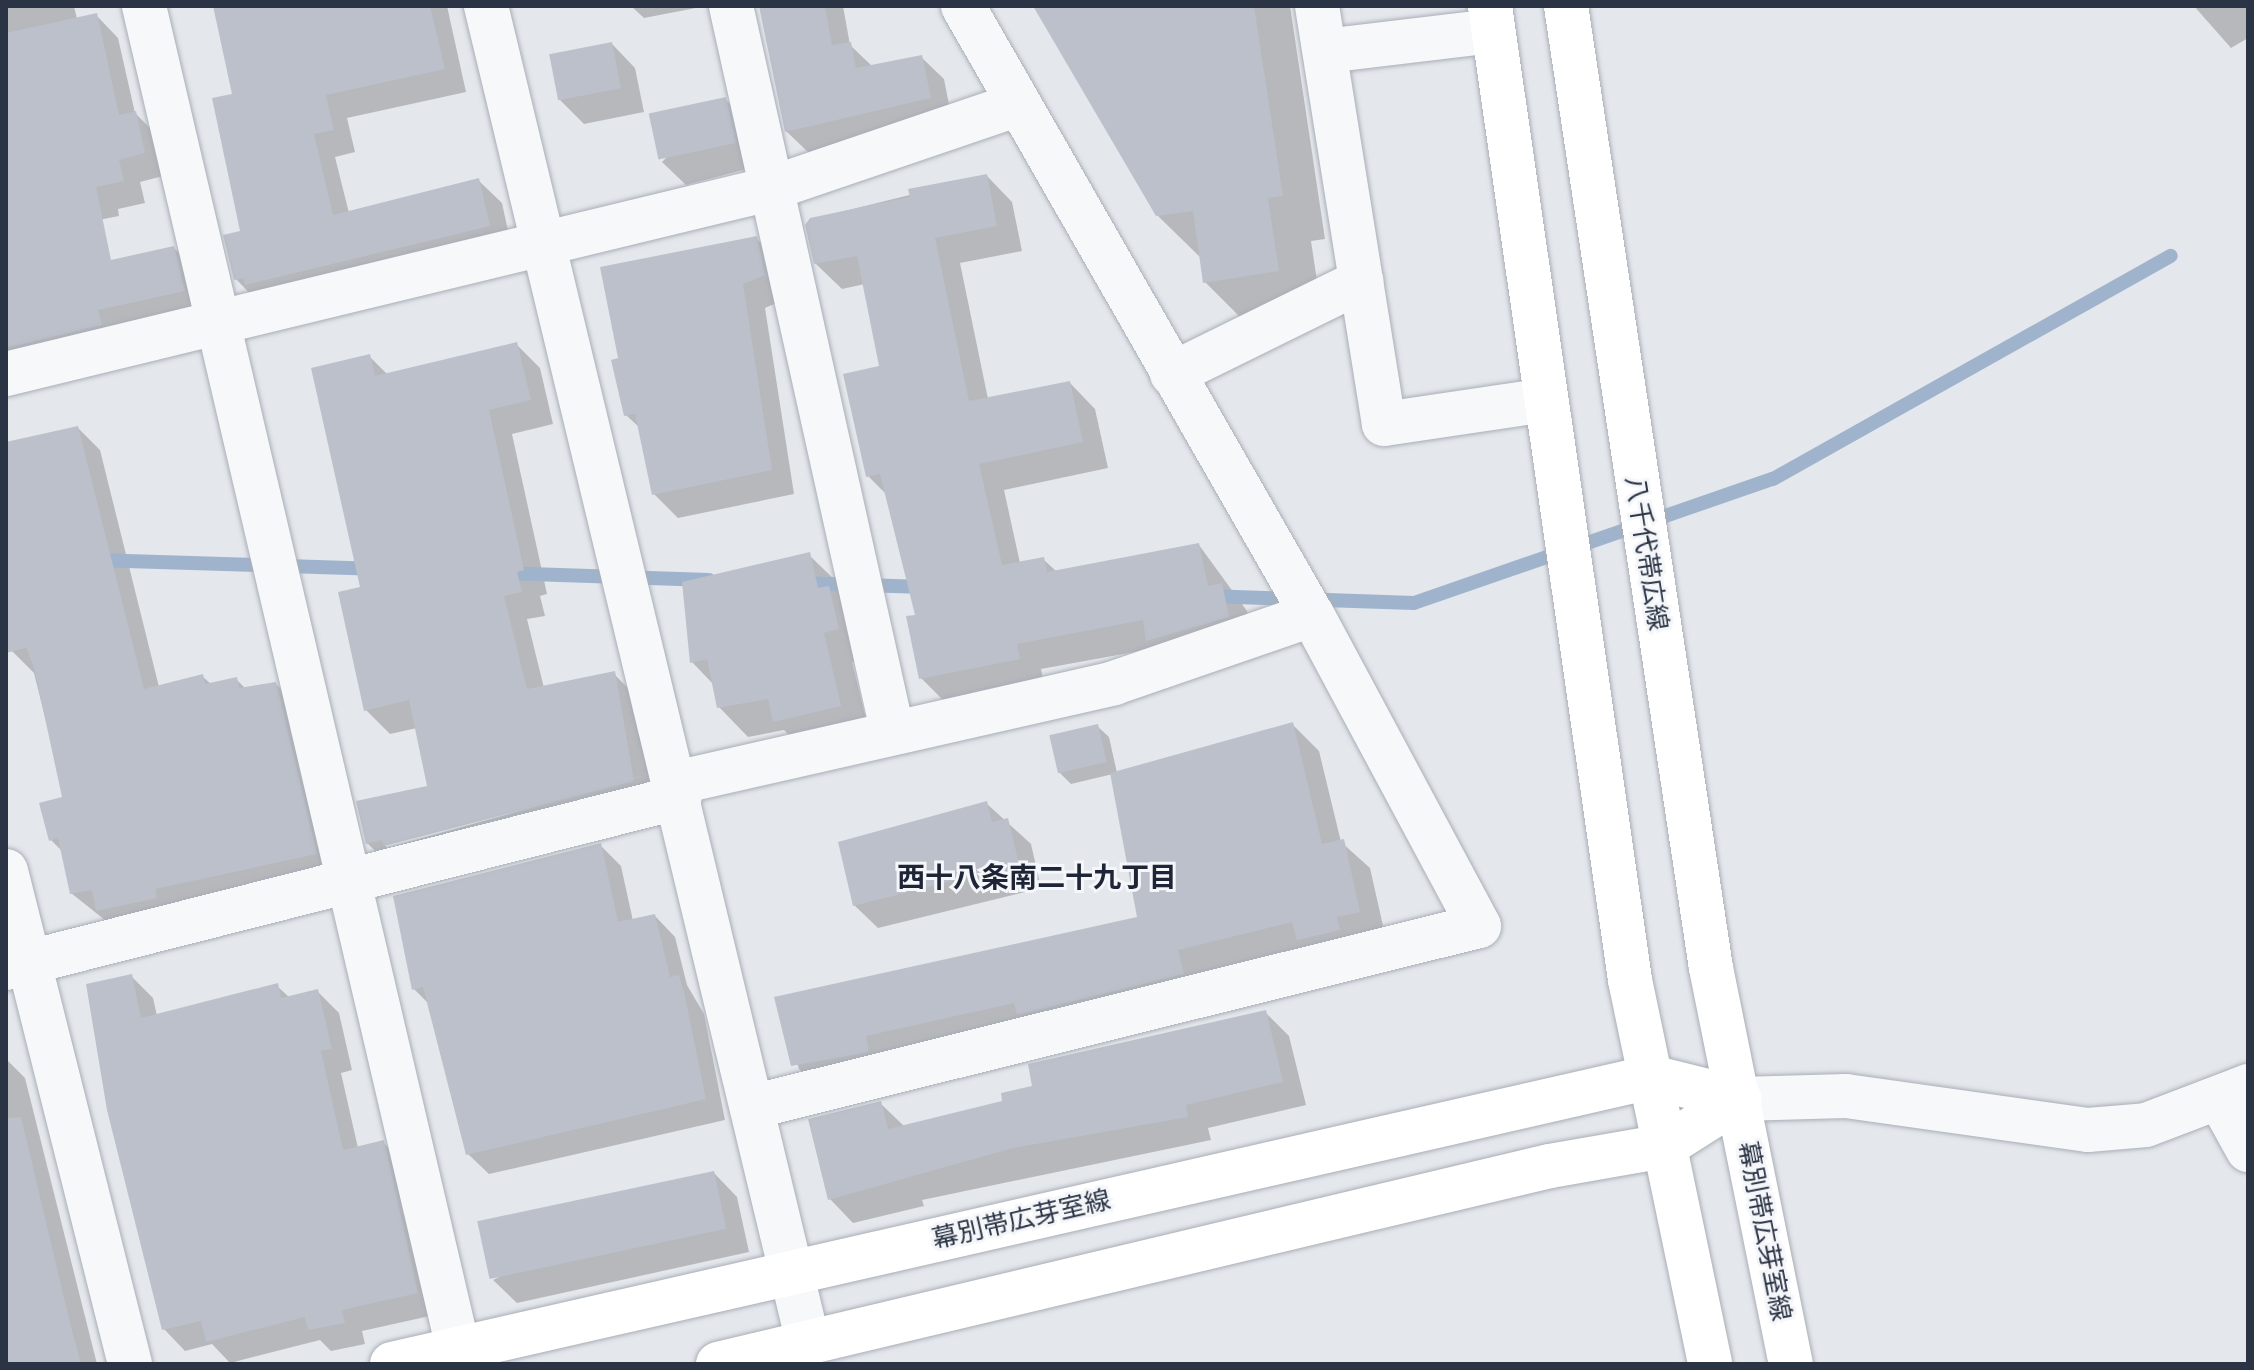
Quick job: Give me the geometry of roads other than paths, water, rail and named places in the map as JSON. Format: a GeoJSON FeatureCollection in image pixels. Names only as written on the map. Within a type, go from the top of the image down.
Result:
{"type":"FeatureCollection","features":[{"type":"Feature","properties":{"kind":"main road","name":"八千代帯広線"},"geometry":{"type":"LineString","coordinates":[[1566,6],[1711,968],[1739,1099]]}},
{"type":"Feature","properties":{"kind":"main road"},"geometry":{"type":"LineString","coordinates":[[1492,18],[1546,400],[1651,1077],[1710,1364]]}},
{"type":"Feature","properties":{"kind":"main road","name":"幕別帯広芽室線"},"geometry":{"type":"LineString","coordinates":[[392,1364],[792,1270],[1651,1077],[1739,1099]]}},
{"type":"Feature","properties":{"kind":"main road","name":"幕別帯広芽室線"},"geometry":{"type":"LineString","coordinates":[[718,1364],[1550,1166],[1665,1146],[1739,1099]]}},
{"type":"Feature","properties":{"kind":"main road","name":"幕別帯広芽室線"},"geometry":{"type":"LineString","coordinates":[[1739,1099],[1791,1364]]}},
{"type":"Feature","properties":{"kind":"street"},"geometry":{"type":"LineString","coordinates":[[144,6],[222,322],[458,1348]]}},
{"type":"Feature","properties":{"kind":"street"},"geometry":{"type":"LineString","coordinates":[[486,6],[808,1342]]}},
{"type":"Feature","properties":{"kind":"street"},"geometry":{"type":"LineString","coordinates":[[731,6],[769,189],[892,730]]}},
{"type":"Feature","properties":{"kind":"street"},"geometry":{"type":"LineString","coordinates":[[752,1107],[1479,926],[1312,615],[963,6]]}},
{"type":"Feature","properties":{"kind":"street"},"geometry":{"type":"LineString","coordinates":[[1317,6],[1384,424],[1546,400]]}},
{"type":"Feature","properties":{"kind":"street"},"geometry":{"type":"LineString","coordinates":[[1325,51],[1492,18]]}},
{"type":"Feature","properties":{"kind":"street"},"geometry":{"type":"LineString","coordinates":[[6,374],[541,241],[769,189],[1018,104]]}},
{"type":"Feature","properties":{"kind":"street"},"geometry":{"type":"LineString","coordinates":[[1172,374],[1361,281]]}},
{"type":"Feature","properties":{"kind":"street"},"geometry":{"type":"LineString","coordinates":[[17,965],[892,730],[1114,683],[1312,615]]}},
{"type":"Feature","properties":{"kind":"street"},"geometry":{"type":"LineString","coordinates":[[6,871],[17,965],[130,1364]]}},
{"type":"Feature","properties":{"kind":"street"},"geometry":{"type":"LineString","coordinates":[[1739,1099],[1846,1096],[2088,1130],[2146,1125],[2234,1094],[2248,1150]]}},
{"type":"Feature","properties":{"kind":"waterway"},"geometry":{"type":"LineString","coordinates":[[1206,596],[1414,603],[1773,479],[2171,256]]}},
{"type":"Feature","properties":{"kind":"waterway"},"geometry":{"type":"LineString","coordinates":[[94,560],[373,569]]}},
{"type":"Feature","properties":{"kind":"waterway"},"geometry":{"type":"LineString","coordinates":[[498,573],[709,580]]}},
{"type":"Feature","properties":{"kind":"waterway"},"geometry":{"type":"LineString","coordinates":[[798,583],[925,587]]}},
{"type":"Feature","properties":{"kind":"district","name":"西十八条南二十九丁目"},"geometry":{"type":"Point","coordinates":[1037,876]}}]}
